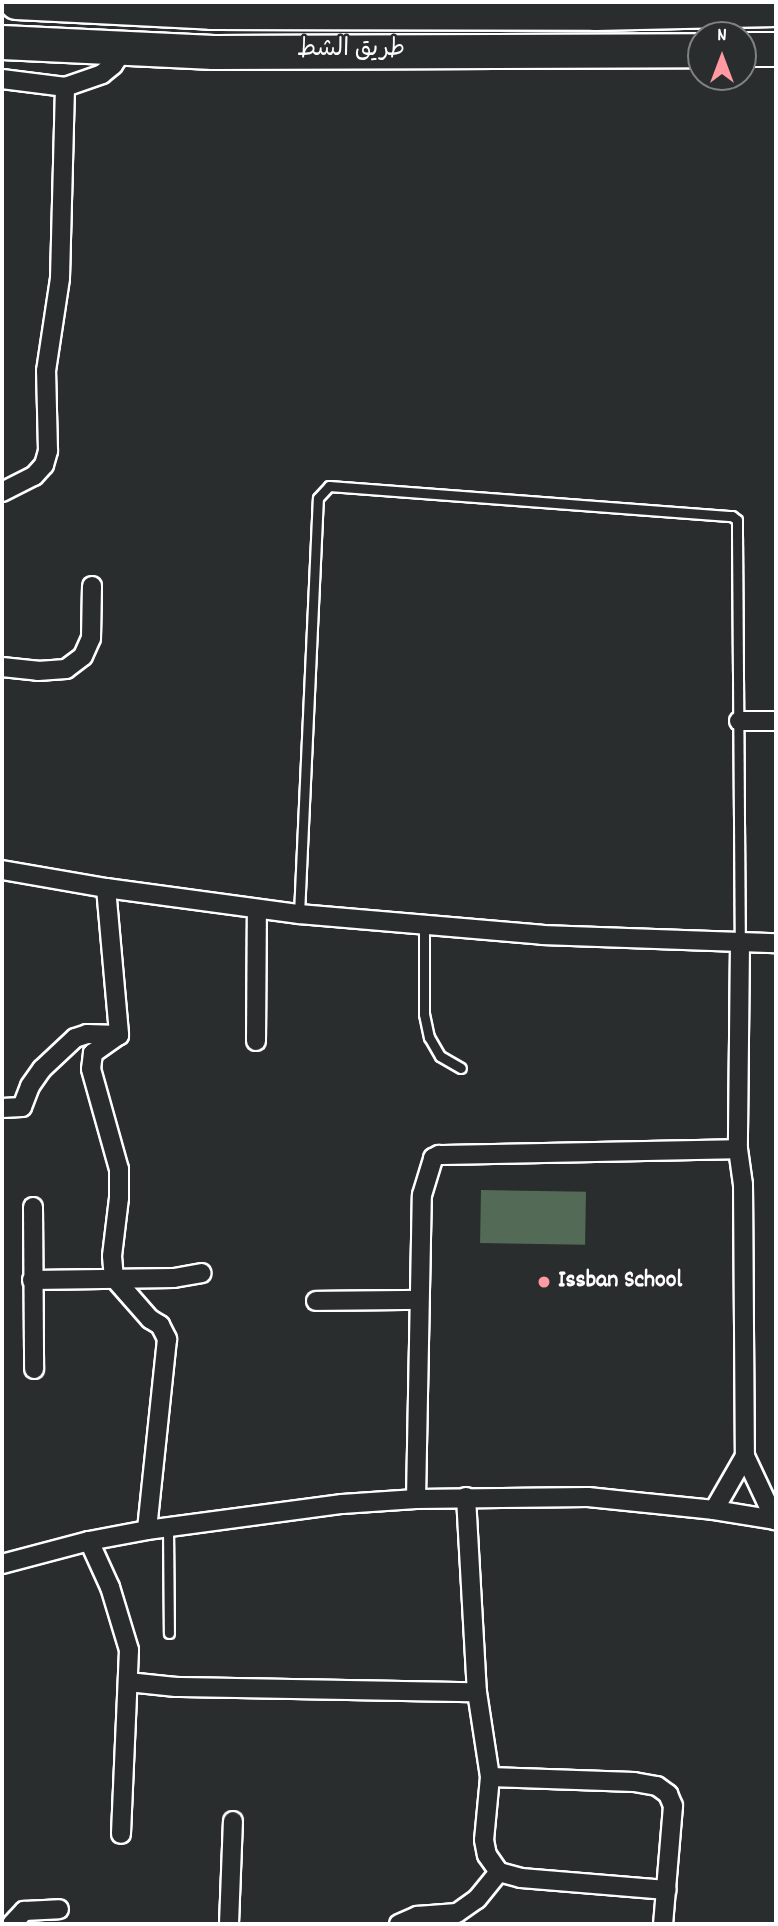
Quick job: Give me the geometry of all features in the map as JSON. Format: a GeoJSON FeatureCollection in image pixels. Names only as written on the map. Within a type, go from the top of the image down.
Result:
{"type":"FeatureCollection","features":[{"type":"Feature","properties":{"kind":"highway","name":"طريق الشط"},"geometry":{"type":"LineString","coordinates":[[16,2],[211,12],[374,7],[776,9]]}},
{"type":"Feature","properties":{"kind":"highway","name":"طريق الشط"},"geometry":{"type":"LineString","coordinates":[[2,42],[213,52],[687,50]]}},
{"type":"Feature","properties":{"kind":"highway"},"geometry":{"type":"LineString","coordinates":[[757,49],[776,49]]}},
{"type":"Feature","properties":{"kind":"street"},"geometry":{"type":"LineString","coordinates":[[2,79],[65,88],[102,74],[113,65],[126,46]]}},
{"type":"Feature","properties":{"kind":"street"},"geometry":{"type":"LineString","coordinates":[[2,492],[34,476],[44,466],[48,451],[46,371],[60,278],[65,88]]}},
{"type":"Feature","properties":{"kind":"street"},"geometry":{"type":"LineString","coordinates":[[2,667],[38,671],[66,668],[83,656],[91,638],[92,586]]}},
{"type":"Feature","properties":{"kind":"street"},"geometry":{"type":"LineString","coordinates":[[739,721],[776,720]]}},
{"type":"Feature","properties":{"kind":"street"},"geometry":{"type":"LineString","coordinates":[[2,870],[106,888],[299,914],[542,935],[776,943]]}},
{"type":"Feature","properties":{"kind":"street"},"geometry":{"type":"LineString","coordinates":[[106,888],[119,1035]]}},
{"type":"Feature","properties":{"kind":"street"},"geometry":{"type":"LineString","coordinates":[[256,1041],[257,909]]}},
{"type":"Feature","properties":{"kind":"street"},"geometry":{"type":"LineString","coordinates":[[740,943],[738,1149],[743,1184],[745,1456],[776,1520]]}},
{"type":"Feature","properties":{"kind":"street"},"geometry":{"type":"LineString","coordinates":[[2,1108],[22,1107],[30,1086],[42,1069],[75,1038],[88,1034],[119,1035]]}},
{"type":"Feature","properties":{"kind":"street"},"geometry":{"type":"LineString","coordinates":[[119,1035],[93,1053],[91,1069],[119,1169],[119,1198],[112,1256],[114,1278],[150,1319],[160,1325],[167,1339],[147,1530]]}},
{"type":"Feature","properties":{"kind":"street"},"geometry":{"type":"LineString","coordinates":[[416,1499],[422,1195],[431,1162],[439,1155],[598,1154],[738,1149]]}},
{"type":"Feature","properties":{"kind":"street"},"geometry":{"type":"LineString","coordinates":[[33,1208],[34,1369]]}},
{"type":"Feature","properties":{"kind":"street"},"geometry":{"type":"LineString","coordinates":[[33,1280],[174,1278],[202,1273]]}},
{"type":"Feature","properties":{"kind":"street"},"geometry":{"type":"LineString","coordinates":[[316,1301],[419,1300]]}},
{"type":"Feature","properties":{"kind":"street"},"geometry":{"type":"LineString","coordinates":[[714,1510],[745,1456]]}},
{"type":"Feature","properties":{"kind":"street"},"geometry":{"type":"LineString","coordinates":[[466,1497],[477,1692],[490,1777],[484,1840],[487,1855],[499,1872],[521,1878],[667,1890]]}},
{"type":"Feature","properties":{"kind":"street"},"geometry":{"type":"LineString","coordinates":[[2,1564],[89,1541],[147,1530],[342,1504],[416,1499],[588,1497],[714,1510],[776,1520]]}},
{"type":"Feature","properties":{"kind":"street"},"geometry":{"type":"LineString","coordinates":[[89,1541],[123,1623],[130,1650],[121,1834]]}},
{"type":"Feature","properties":{"kind":"street"},"geometry":{"type":"LineString","coordinates":[[128,1682],[169,1687],[477,1692]]}},
{"type":"Feature","properties":{"kind":"street"},"geometry":{"type":"LineString","coordinates":[[490,1777],[586,1779],[657,1786],[668,1794],[673,1806],[663,1924]]}},
{"type":"Feature","properties":{"kind":"street"},"geometry":{"type":"LineString","coordinates":[[229,1924],[233,1821]]}},
{"type":"Feature","properties":{"kind":"street"},"geometry":{"type":"LineString","coordinates":[[399,1924],[417,1916],[457,1913],[477,1899],[499,1872]]}},
{"type":"Feature","properties":{"kind":"street"},"geometry":{"type":"LineString","coordinates":[[12,1924],[24,1910],[59,1909]]}},
{"type":"Feature","properties":{"kind":"lane"},"geometry":{"type":"LineString","coordinates":[[299,914],[317,498],[328,486],[732,516],[737,520],[740,943]]}},
{"type":"Feature","properties":{"kind":"lane"},"geometry":{"type":"LineString","coordinates":[[424,925],[424,1014],[429,1037],[440,1056],[461,1068]]}},
{"type":"Feature","properties":{"kind":"lane"},"geometry":{"type":"LineString","coordinates":[[168,1527],[169,1633]]}},
{"type":"Feature","properties":{"kind":"green space"},"geometry":{"type":"Polygon","coordinates":[[[481,1190],[586,1192],[585,1245],[480,1243],[481,1190]]]}},
{"type":"Feature","properties":{"kind":"place","name":"Issban School"},"geometry":{"type":"Point","coordinates":[544,1282]}}]}
